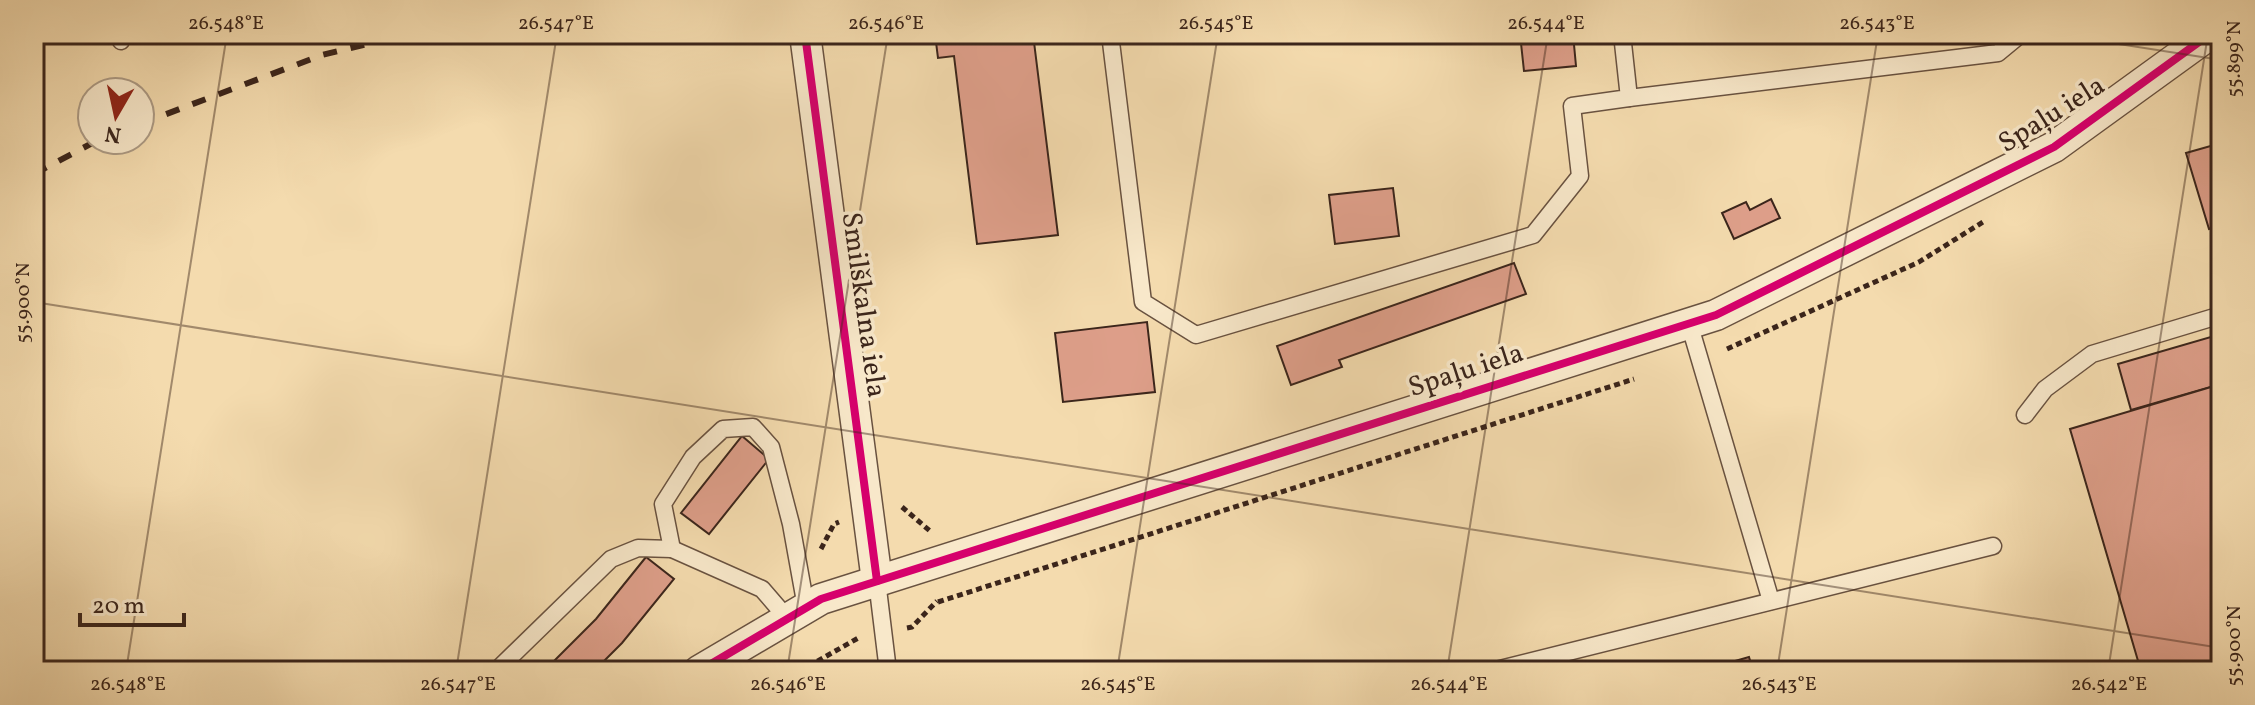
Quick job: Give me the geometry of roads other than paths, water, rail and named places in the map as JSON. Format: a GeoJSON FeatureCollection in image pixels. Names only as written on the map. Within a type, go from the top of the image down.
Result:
{"type":"FeatureCollection","features":[{"type":"Feature","properties":{"kind":"street","name":"Smilškalna iela"},"geometry":{"type":"LineString","coordinates":[[805,34],[877,581]]}},
{"type":"Feature","properties":{"kind":"street","name":"Spaļu iela"},"geometry":{"type":"LineString","coordinates":[[699,671],[821,599],[1716,315],[2054,147],[2210,34]]}},
{"type":"Feature","properties":{"kind":"lane"},"geometry":{"type":"LineString","coordinates":[[1110,34],[1143,302],[1196,335],[1533,235],[1580,176],[1572,106],[1998,53],[2021,34]]}},
{"type":"Feature","properties":{"kind":"lane"},"geometry":{"type":"LineString","coordinates":[[1622,34],[1629,98]]}},
{"type":"Feature","properties":{"kind":"lane"},"geometry":{"type":"LineString","coordinates":[[2025,415],[2045,389],[2092,354],[2221,315]]}},
{"type":"Feature","properties":{"kind":"lane"},"geometry":{"type":"LineString","coordinates":[[1689,323],[1771,601]]}},
{"type":"Feature","properties":{"kind":"lane"},"geometry":{"type":"LineString","coordinates":[[672,549],[663,504],[693,457],[723,429],[753,427],[771,447],[791,524],[796,613]]}},
{"type":"Feature","properties":{"kind":"lane"},"geometry":{"type":"LineString","coordinates":[[1492,671],[1993,546]]}},
{"type":"Feature","properties":{"kind":"lane"},"geometry":{"type":"LineString","coordinates":[[496,671],[611,559],[638,548],[672,549],[762,589],[796,613]]}},
{"type":"Feature","properties":{"kind":"lane"},"geometry":{"type":"LineString","coordinates":[[877,581],[888,671]]}},
{"type":"Feature","properties":{"kind":"railway"},"geometry":{"type":"LineString","coordinates":[[156,118],[322,55],[408,34]]}},
{"type":"Feature","properties":{"kind":"railway"},"geometry":{"type":"LineString","coordinates":[[34,174],[76,152]]}}]}
